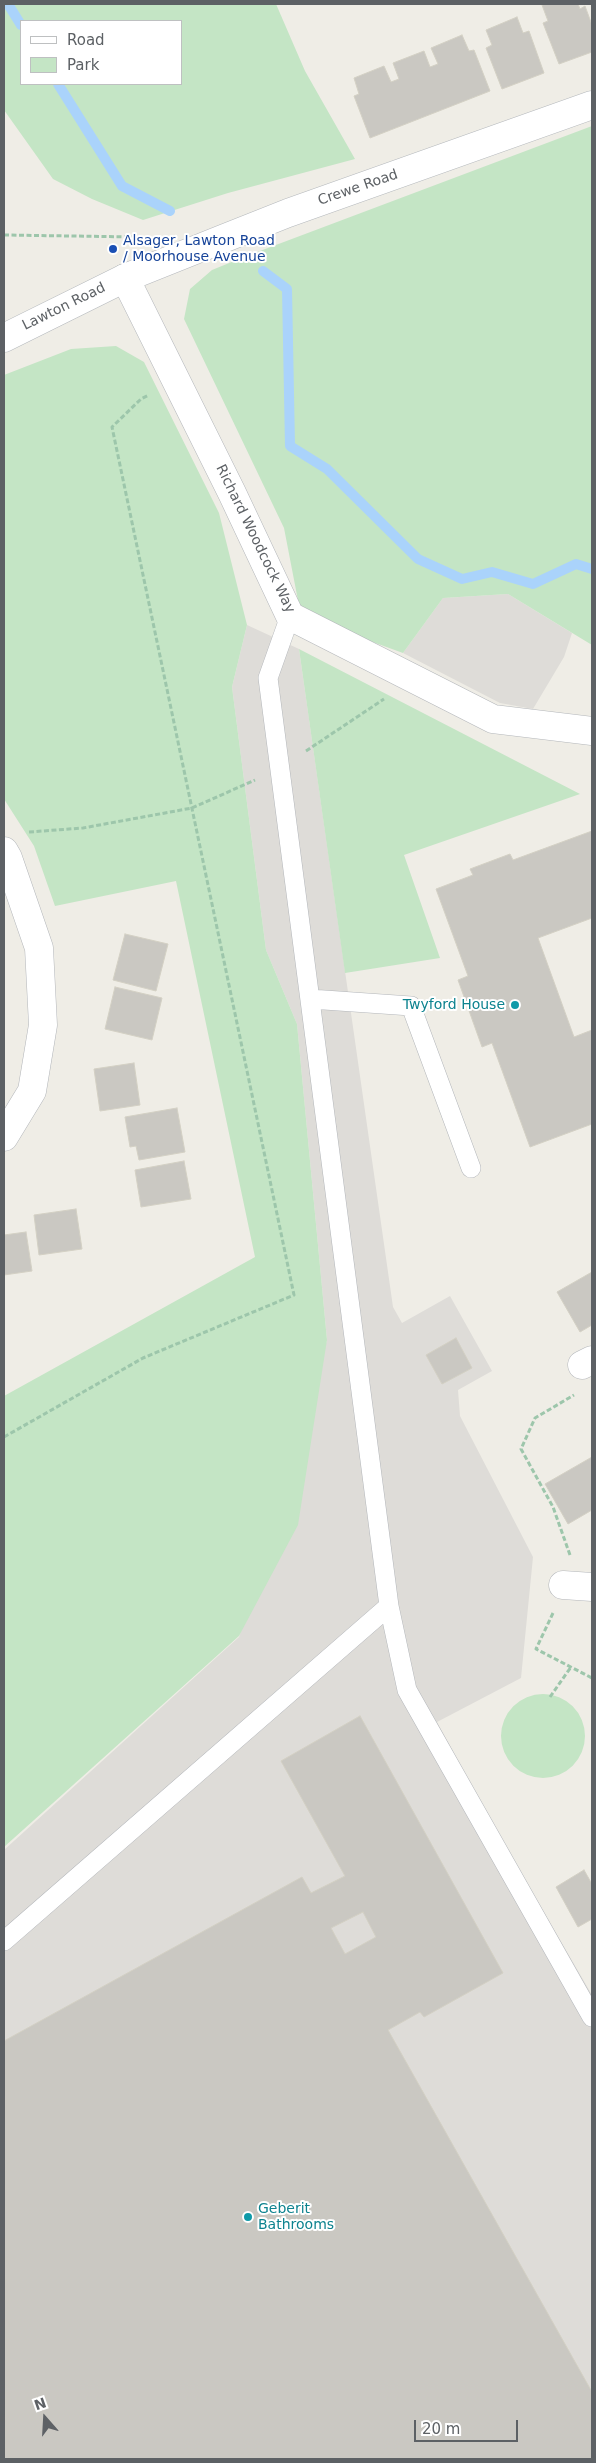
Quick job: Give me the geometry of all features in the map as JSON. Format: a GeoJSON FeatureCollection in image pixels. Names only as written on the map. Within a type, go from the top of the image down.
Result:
{"type":"FeatureCollection","features":[{"type":"Feature","properties":{"kind":"street","name":"Crewe Road"},"geometry":{"type":"LineString","coordinates":[[125,278],[288,213],[592,105]]}},
{"type":"Feature","properties":{"kind":"street","name":"Lawton Road"},"geometry":{"type":"LineString","coordinates":[[6,333],[125,278]]}},
{"type":"Feature","properties":{"kind":"street","name":"Richard Woodcock Way"},"geometry":{"type":"LineString","coordinates":[[125,278],[290,616],[493,719],[592,731]]}},
{"type":"Feature","properties":{"kind":"street"},"geometry":{"type":"LineString","coordinates":[[4,851],[39,948],[43,1025],[32,1091],[4,1137]]}},
{"type":"Feature","properties":{"kind":"street"},"geometry":{"type":"LineString","coordinates":[[564,1585],[592,1587]]}},
{"type":"Feature","properties":{"kind":"lane"},"geometry":{"type":"LineString","coordinates":[[290,616],[268,678],[389,1606],[407,1690],[592,2017]]}},
{"type":"Feature","properties":{"kind":"lane"},"geometry":{"type":"LineString","coordinates":[[310,1000],[411,1006],[471,1168]]}},
{"type":"Feature","properties":{"kind":"lane"},"geometry":{"type":"LineString","coordinates":[[4,1940],[389,1606]]}},
{"type":"Feature","properties":{"kind":"path"},"geometry":{"type":"LineString","coordinates":[[4,235],[148,237]]}},
{"type":"Feature","properties":{"kind":"path"},"geometry":{"type":"LineString","coordinates":[[4,1437],[143,1358],[294,1295],[112,427],[141,399]]}},
{"type":"Feature","properties":{"kind":"path"},"geometry":{"type":"LineString","coordinates":[[24,832],[83,828],[192,808]]}},
{"type":"Feature","properties":{"kind":"path"},"geometry":{"type":"LineString","coordinates":[[576,1394],[535,1418],[522,1449],[553,1507],[564,1585],[536,1649],[592,1678]]}},
{"type":"Feature","properties":{"kind":"path"},"geometry":{"type":"LineString","coordinates":[[550,1697],[571,1667]]}},
{"type":"Feature","properties":{"kind":"shaded area"},"geometry":{"type":"Polygon","coordinates":[[[508,594],[572,633],[564,657],[533,709],[500,703],[403,653],[443,598],[508,594]]]}},
{"type":"Feature","properties":{"kind":"shaded area"},"geometry":{"type":"Polygon","coordinates":[[[247,625],[299,649],[393,1307],[402,1323],[450,1296],[492,1371],[458,1390],[460,1416],[533,1557],[521,1678],[437,1722],[491,1821],[592,1995],[592,2459],[4,2459],[4,1850],[239,1637],[327,1340],[297,1024],[266,950],[232,687],[247,625]]]}},
{"type":"Feature","properties":{"kind":"green space"},"geometry":{"type":"Polygon","coordinates":[[[4,4],[276,4],[305,71],[355,159],[228,193],[143,220],[92,199],[53,179],[4,110],[4,4]]]}},
{"type":"Feature","properties":{"kind":"green space"},"geometry":{"type":"Polygon","coordinates":[[[592,126],[592,645],[508,594],[443,598],[403,653],[301,616],[284,528],[184,319],[190,289],[212,270],[244,257],[592,126]]]}},
{"type":"Feature","properties":{"kind":"green space"},"geometry":{"type":"Polygon","coordinates":[[[116,346],[144,362],[219,513],[247,625],[232,687],[266,950],[297,1024],[327,1340],[298,1525],[239,1636],[4,1847],[4,1396],[255,1257],[176,881],[55,906],[34,846],[4,799],[4,375],[71,349],[116,346]]]}},
{"type":"Feature","properties":{"kind":"green space"},"geometry":{"type":"Polygon","coordinates":[[[299,649],[580,794],[404,855],[440,958],[345,973],[299,649]]]}},
{"type":"Feature","properties":{"kind":"green space"},"geometry":{"type":"Polygon","coordinates":[[[543,1694],[566,1701],[578,1713],[585,1736],[578,1759],[566,1771],[543,1778],[520,1771],[508,1759],[501,1736],[508,1713],[520,1701],[543,1694]]]}},
{"type":"Feature","properties":{"kind":"building"},"geometry":{"type":"Polygon","coordinates":[[[578,4],[580,9],[585,6],[592,25],[592,52],[559,64],[543,23],[548,21],[542,5],[578,4]]]}},
{"type":"Feature","properties":{"kind":"building"},"geometry":{"type":"Polygon","coordinates":[[[517,17],[523,33],[529,31],[544,73],[502,89],[486,48],[492,45],[486,30],[517,17]]]}},
{"type":"Feature","properties":{"kind":"building"},"geometry":{"type":"Polygon","coordinates":[[[462,35],[469,51],[474,50],[490,91],[370,138],[354,96],[359,94],[354,78],[384,66],[391,82],[399,79],[393,63],[424,51],[430,67],[438,64],[431,48],[462,35]]]}},
{"type":"Feature","properties":{"kind":"building","name":"Twyford House"},"geometry":{"type":"Polygon","coordinates":[[[592,831],[592,918],[538,938],[574,1037],[592,1030],[592,1124],[530,1147],[492,1043],[482,1047],[458,980],[468,976],[436,889],[473,875],[470,869],[510,854],[513,860],[592,831]]]}},
{"type":"Feature","properties":{"kind":"building"},"geometry":{"type":"Polygon","coordinates":[[[125,934],[168,944],[156,991],[113,980],[125,934]]]}},
{"type":"Feature","properties":{"kind":"building"},"geometry":{"type":"Polygon","coordinates":[[[115,987],[162,998],[152,1040],[105,1029],[115,987]]]}},
{"type":"Feature","properties":{"kind":"building"},"geometry":{"type":"Polygon","coordinates":[[[134,1063],[140,1105],[100,1111],[94,1069],[134,1063]]]}},
{"type":"Feature","properties":{"kind":"building"},"geometry":{"type":"Polygon","coordinates":[[[177,1108],[185,1152],[139,1160],[136,1146],[130,1147],[125,1117],[177,1108]]]}},
{"type":"Feature","properties":{"kind":"building"},"geometry":{"type":"Polygon","coordinates":[[[184,1161],[191,1199],[141,1207],[135,1170],[184,1161]]]}},
{"type":"Feature","properties":{"kind":"building"},"geometry":{"type":"Polygon","coordinates":[[[76,1209],[82,1249],[39,1255],[34,1215],[76,1209]]]}},
{"type":"Feature","properties":{"kind":"building"},"geometry":{"type":"Polygon","coordinates":[[[26,1232],[32,1271],[4,1275],[4,1235],[26,1232]]]}},
{"type":"Feature","properties":{"kind":"building"},"geometry":{"type":"Polygon","coordinates":[[[592,1272],[592,1325],[580,1332],[557,1292],[592,1272]]]}},
{"type":"Feature","properties":{"kind":"building"},"geometry":{"type":"Polygon","coordinates":[[[456,1338],[472,1368],[442,1384],[426,1355],[456,1338]]]}},
{"type":"Feature","properties":{"kind":"building"},"geometry":{"type":"Polygon","coordinates":[[[592,1457],[592,1510],[568,1524],[545,1484],[592,1457]]]}},
{"type":"Feature","properties":{"kind":"building","name":"Geberit Bathrooms"},"geometry":{"type":"Polygon","coordinates":[[[360,1716],[503,1973],[424,2017],[420,2012],[388,2030],[592,2392],[592,2459],[4,2459],[4,2041],[302,1877],[311,1893],[345,1876],[281,1761],[360,1716]],[[363,1912],[331,1928],[345,1954],[376,1937],[363,1912]]]}},
{"type":"Feature","properties":{"kind":"building"},"geometry":{"type":"Polygon","coordinates":[[[584,1870],[592,1884],[592,1919],[578,1927],[556,1887],[584,1870]]]}},
{"type":"Feature","properties":{"kind":"waterway"},"geometry":{"type":"LineString","coordinates":[[8,4],[20,23]]}},
{"type":"Feature","properties":{"kind":"waterway"},"geometry":{"type":"LineString","coordinates":[[59,85],[122,186],[170,211]]}},
{"type":"Feature","properties":{"kind":"waterway"},"geometry":{"type":"LineString","coordinates":[[263,271],[287,289],[290,446],[327,469],[418,559],[462,579],[492,572],[533,584],[576,564],[592,569]]}},
{"type":"Feature","properties":{"kind":"place","name":"Alsager, Lawton Road / Moorhouse Avenue"},"geometry":{"type":"Point","coordinates":[113,249]}},
{"type":"Feature","properties":{"kind":"place","name":"Twyford House"},"geometry":{"type":"Point","coordinates":[515,1005]}},
{"type":"Feature","properties":{"kind":"place","name":"Geberit Bathrooms"},"geometry":{"type":"Point","coordinates":[248,2217]}}]}
